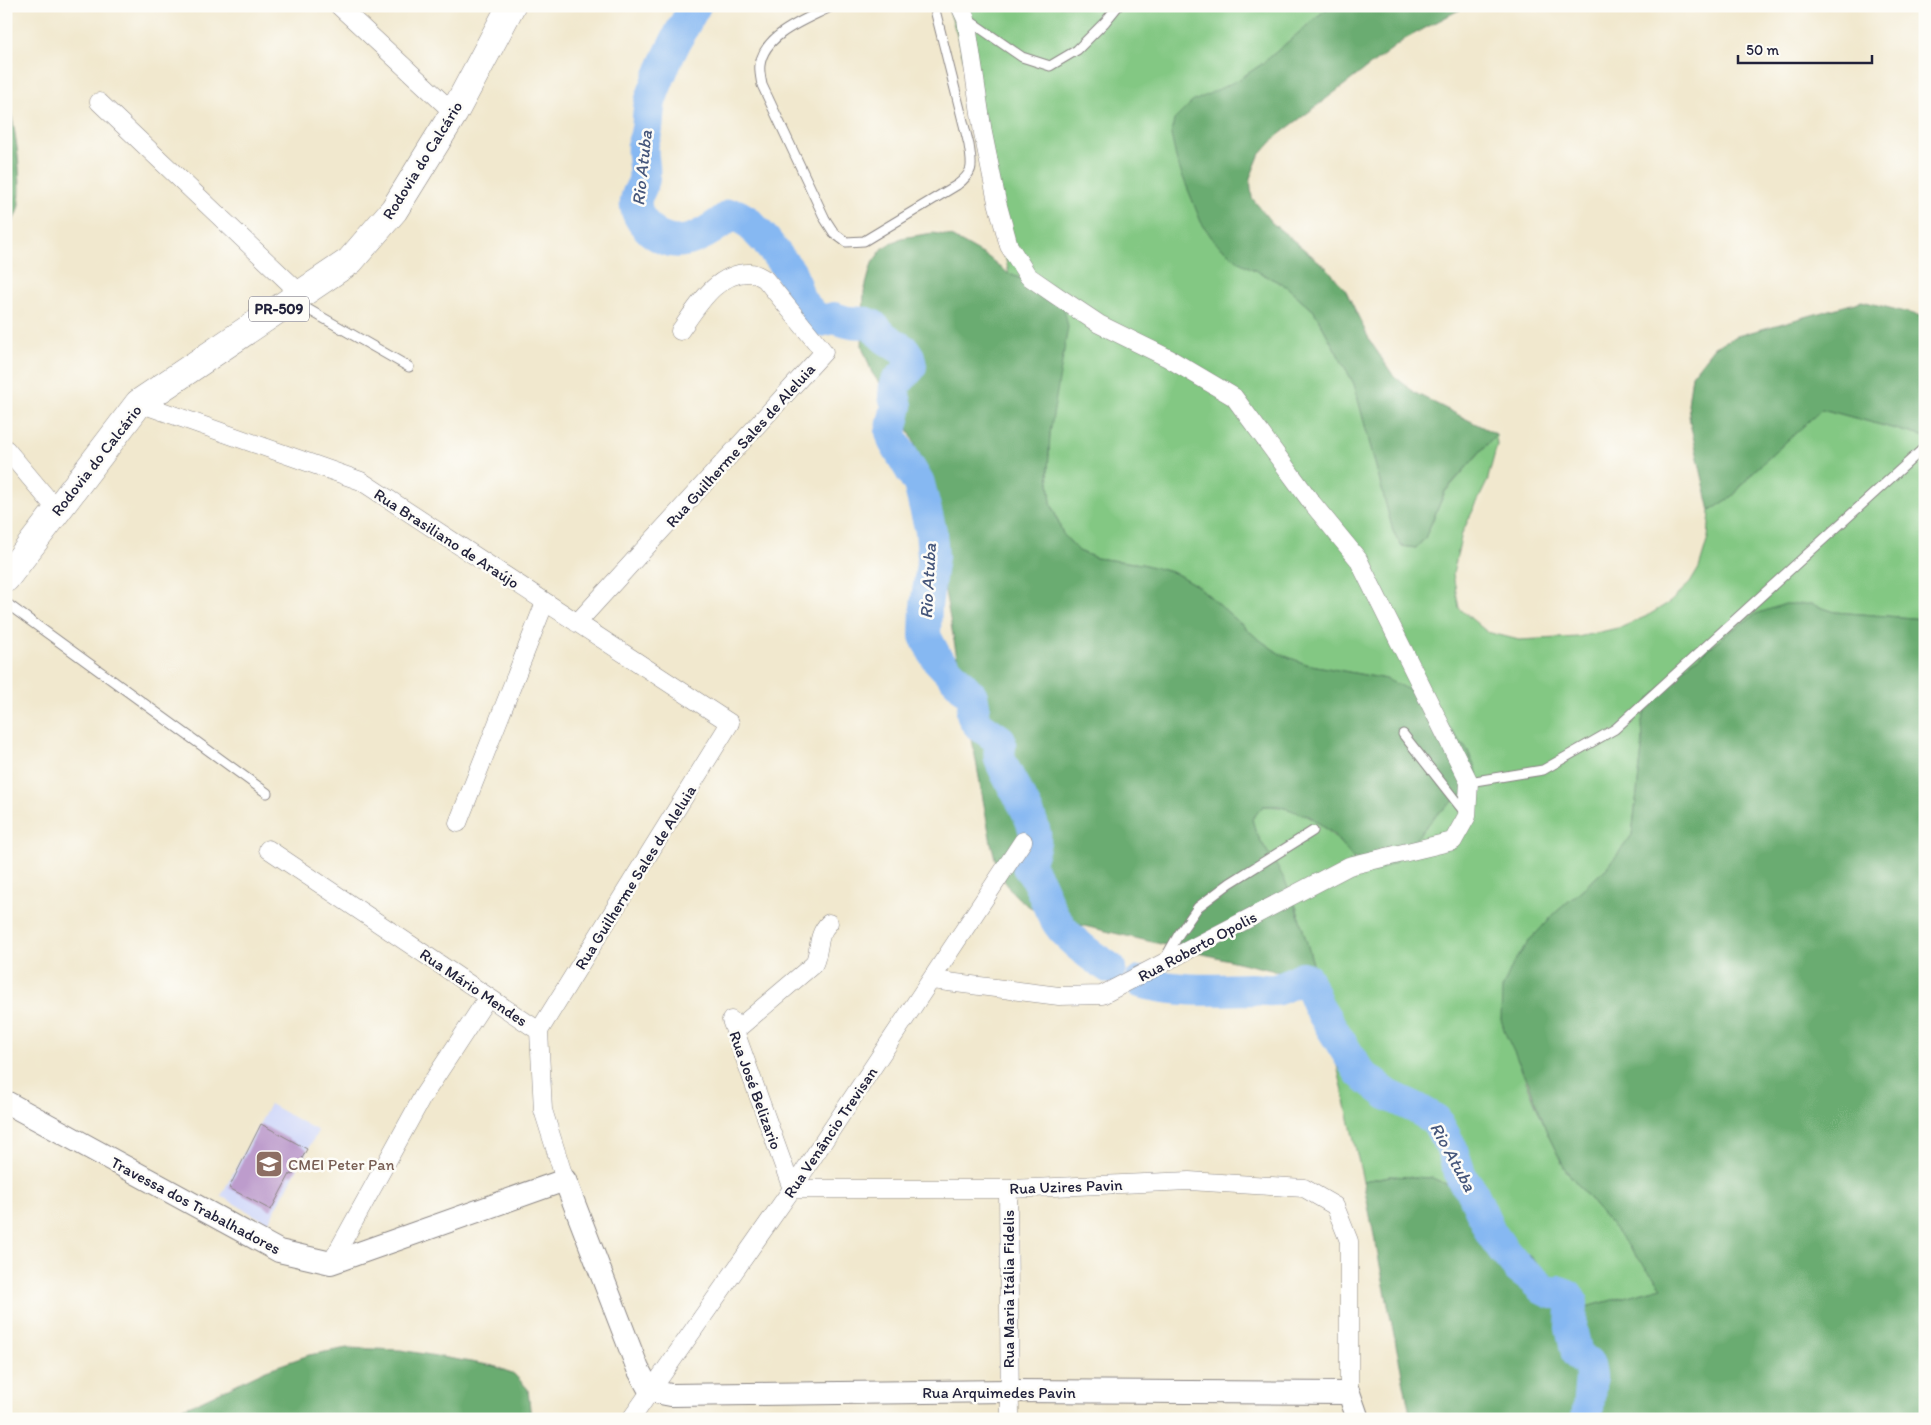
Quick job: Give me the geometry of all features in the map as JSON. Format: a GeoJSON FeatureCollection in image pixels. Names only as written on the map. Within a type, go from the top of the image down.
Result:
{"type":"FeatureCollection","features":[{"type":"Feature","properties":{"kind":"main road","name":"Rodovia do Calcário"},"geometry":{"type":"LineString","coordinates":[[6,578],[139,403],[350,261],[394,210],[454,113],[511,6]]}},
{"type":"Feature","properties":{"kind":"street"},"geometry":{"type":"LineString","coordinates":[[339,6],[454,113]]}},
{"type":"Feature","properties":{"kind":"street"},"geometry":{"type":"LineString","coordinates":[[963,13],[983,133],[997,202],[1009,246],[1018,261],[1028,276],[1099,324],[1168,358],[1234,397],[1312,503],[1358,559],[1469,782],[1468,816]]}},
{"type":"Feature","properties":{"kind":"street"},"geometry":{"type":"LineString","coordinates":[[99,102],[297,297]]}},
{"type":"Feature","properties":{"kind":"street","name":"Rua Guilherme Sales de Aleluia"},"geometry":{"type":"LineString","coordinates":[[577,623],[824,352],[765,279],[752,272],[732,275],[706,294],[680,331]]}},
{"type":"Feature","properties":{"kind":"street","name":"Rua Brasiliano de Araújo"},"geometry":{"type":"LineString","coordinates":[[139,403],[361,481],[730,723]]}},
{"type":"Feature","properties":{"kind":"street"},"geometry":{"type":"LineString","coordinates":[[6,449],[57,510]]}},
{"type":"Feature","properties":{"kind":"street"},"geometry":{"type":"LineString","coordinates":[[458,823],[545,602]]}},
{"type":"Feature","properties":{"kind":"street","name":"Rua Guilherme Sales de Aleluia"},"geometry":{"type":"LineString","coordinates":[[539,1031],[730,723]]}},
{"type":"Feature","properties":{"kind":"street","name":"Rua Roberto Opolis"},"geometry":{"type":"LineString","coordinates":[[932,980],[1059,996],[1102,995],[1349,866],[1453,841],[1468,816]]}},
{"type":"Feature","properties":{"kind":"street","name":"Rua Venâncio Trevisan"},"geometry":{"type":"LineString","coordinates":[[631,1419],[792,1189],[1023,841]]}},
{"type":"Feature","properties":{"kind":"street","name":"Rua Mário Mendes"},"geometry":{"type":"LineString","coordinates":[[268,849],[539,1031],[543,1110],[565,1180],[638,1369],[650,1391]]}},
{"type":"Feature","properties":{"kind":"street","name":"Rua José Belizario"},"geometry":{"type":"LineString","coordinates":[[792,1189],[733,1026],[814,964],[818,956],[820,933],[829,923]]}},
{"type":"Feature","properties":{"kind":"street"},"geometry":{"type":"LineString","coordinates":[[331,1263],[424,1096],[488,998]]}},
{"type":"Feature","properties":{"kind":"street","name":"Travessa dos Trabalhadores"},"geometry":{"type":"LineString","coordinates":[[6,1102],[279,1251],[331,1263]]}},
{"type":"Feature","properties":{"kind":"street"},"geometry":{"type":"LineString","coordinates":[[331,1263],[565,1180]]}},
{"type":"Feature","properties":{"kind":"street","name":"Rua Uzires Pavin"},"geometry":{"type":"LineString","coordinates":[[792,1189],[1008,1189],[1189,1182],[1304,1188],[1335,1206],[1349,1242],[1349,1393]]}},
{"type":"Feature","properties":{"kind":"street","name":"Rua Maria Itália Fidelis"},"geometry":{"type":"LineString","coordinates":[[1008,1189],[1010,1419]]}},
{"type":"Feature","properties":{"kind":"street","name":"Rua Arquimedes Pavin"},"geometry":{"type":"LineString","coordinates":[[650,1391],[671,1395],[1009,1391],[1349,1393]]}},
{"type":"Feature","properties":{"kind":"street"},"geometry":{"type":"LineString","coordinates":[[1349,1393],[1358,1419]]}},
{"type":"Feature","properties":{"kind":"lane"},"geometry":{"type":"LineString","coordinates":[[832,6],[783,33],[768,46],[760,65],[762,84],[825,219],[834,233],[846,242],[864,241],[957,185],[968,177],[972,167],[969,145],[934,6]]}},
{"type":"Feature","properties":{"kind":"lane"},"geometry":{"type":"LineString","coordinates":[[963,13],[1022,57],[1050,66],[1077,50],[1118,6]]}},
{"type":"Feature","properties":{"kind":"lane"},"geometry":{"type":"LineString","coordinates":[[297,297],[409,367]]}},
{"type":"Feature","properties":{"kind":"lane"},"geometry":{"type":"LineString","coordinates":[[1469,782],[1543,770],[1615,728],[1925,447]]}},
{"type":"Feature","properties":{"kind":"lane"},"geometry":{"type":"LineString","coordinates":[[6,603],[267,793]]}},
{"type":"Feature","properties":{"kind":"lane"},"geometry":{"type":"LineString","coordinates":[[1403,734],[1468,816]]}},
{"type":"Feature","properties":{"kind":"lane"},"geometry":{"type":"LineString","coordinates":[[1161,964],[1198,907],[1230,883],[1313,832]]}},
{"type":"Feature","properties":{"kind":"shaded area","name":"CMEI Peter Pan"},"geometry":{"type":"Polygon","coordinates":[[[270,1104],[318,1131],[268,1223],[221,1196],[270,1104]]]}},
{"type":"Feature","properties":{"kind":"green space"},"geometry":{"type":"Polygon","coordinates":[[[948,6],[1330,6],[1262,64],[1238,80],[1241,263],[1286,286],[1314,311],[1354,384],[1393,531],[1401,546],[1416,548],[1425,538],[1445,492],[1496,434],[1497,445],[1487,482],[1462,533],[1453,574],[1459,608],[1487,632],[1519,640],[1578,637],[1622,627],[1647,616],[1670,602],[1690,583],[1699,568],[1708,538],[1710,511],[1733,496],[1753,472],[1822,409],[1925,437],[1925,619],[1835,612],[1811,604],[1756,614],[1731,631],[1669,680],[1642,721],[1643,741],[1632,835],[1608,867],[1554,914],[1529,941],[1501,1019],[1548,1135],[1565,1169],[1662,1287],[1586,1307],[1451,1186],[1432,1178],[1390,1176],[1363,1181],[1318,981],[1297,909],[1285,881],[1255,831],[1252,819],[1263,806],[1294,810],[1307,816],[1328,831],[1358,864],[1396,862],[1436,815],[1474,785],[1477,773],[1468,751],[1435,711],[1386,679],[1306,664],[1280,654],[1257,638],[1199,587],[1175,573],[1142,564],[1096,558],[1079,551],[1063,534],[1051,503],[1048,472],[1050,433],[1048,289],[1009,274],[961,48],[948,6]]]}},
{"type":"Feature","properties":{"kind":"green space"},"geometry":{"type":"Polygon","coordinates":[[[1330,6],[1470,6],[1405,39],[1277,136],[1259,156],[1250,178],[1252,198],[1271,222],[1328,269],[1346,291],[1370,341],[1393,375],[1415,393],[1496,434],[1445,491],[1425,538],[1416,548],[1401,546],[1393,531],[1354,384],[1314,311],[1286,286],[1241,263],[1214,241],[1201,222],[1177,162],[1171,135],[1174,120],[1192,102],[1238,80],[1262,64],[1330,6]]]}},
{"type":"Feature","properties":{"kind":"green space"},"geometry":{"type":"Polygon","coordinates":[[[6,97],[13,120],[19,169],[20,199],[18,209],[6,233],[6,97]]]}},
{"type":"Feature","properties":{"kind":"green space"},"geometry":{"type":"Polygon","coordinates":[[[933,233],[951,236],[988,257],[1009,274],[1048,289],[1063,304],[1068,327],[1050,433],[1048,472],[1051,503],[1063,534],[1079,551],[1096,558],[1142,564],[1175,573],[1199,587],[1257,638],[1280,654],[1306,664],[1386,679],[1411,691],[1435,711],[1468,751],[1477,773],[1474,785],[1436,815],[1396,862],[1375,872],[1358,864],[1332,833],[1311,817],[1279,806],[1263,806],[1252,819],[1262,844],[1282,875],[1291,895],[1318,981],[1080,925],[1043,913],[1033,909],[1015,895],[1000,873],[991,843],[929,504],[914,442],[902,415],[872,373],[862,346],[864,292],[872,263],[883,248],[901,238],[933,233]]]}},
{"type":"Feature","properties":{"kind":"green space"},"geometry":{"type":"Polygon","coordinates":[[[1862,301],[1925,317],[1925,437],[1822,409],[1753,472],[1733,496],[1710,511],[1690,423],[1688,404],[1692,375],[1714,347],[1737,336],[1862,301]]]}},
{"type":"Feature","properties":{"kind":"green space"},"geometry":{"type":"Polygon","coordinates":[[[1785,604],[1811,604],[1835,612],[1925,619],[1925,1419],[1411,1419],[1363,1181],[1390,1176],[1432,1178],[1451,1186],[1586,1307],[1662,1287],[1565,1169],[1548,1135],[1529,1084],[1505,1033],[1501,1019],[1502,989],[1513,964],[1529,941],[1554,914],[1608,867],[1632,835],[1643,741],[1642,721],[1648,701],[1669,680],[1731,631],[1756,614],[1785,604]]]}},
{"type":"Feature","properties":{"kind":"green space"},"geometry":{"type":"Polygon","coordinates":[[[347,1348],[401,1350],[494,1366],[514,1374],[528,1389],[531,1419],[154,1419],[201,1401],[266,1370],[309,1355],[347,1348]]]}},
{"type":"Feature","properties":{"kind":"building","name":"CMEI Peter Pan"},"geometry":{"type":"Polygon","coordinates":[[[261,1124],[307,1149],[293,1175],[290,1174],[271,1210],[229,1188],[261,1124]]]}},
{"type":"Feature","properties":{"kind":"waterway","name":"Rio Atuba"},"geometry":{"type":"LineString","coordinates":[[695,6],[665,63],[650,103],[646,136],[643,143],[644,180],[637,196],[636,209],[642,221],[651,231],[671,241],[689,240],[707,232],[731,215],[737,215],[747,221],[766,241],[791,273],[800,301],[817,319],[816,322],[834,318],[847,322],[867,323],[905,351],[909,357],[910,368],[895,384],[894,396],[897,406],[891,432],[894,442],[919,484],[931,531],[933,557],[926,606],[925,636],[937,659],[972,696],[974,719],[980,726],[1000,740],[1000,759],[1024,804],[1035,833],[1034,846],[1028,867],[1039,884],[1053,915],[1064,931],[1086,952],[1110,968]]}},
{"type":"Feature","properties":{"kind":"waterway","name":"Rio Atuba"},"geometry":{"type":"LineString","coordinates":[[1140,982],[1182,989],[1271,990],[1281,988],[1302,977],[1307,979],[1318,1006],[1360,1073],[1388,1095],[1436,1120],[1451,1147],[1462,1179],[1472,1191],[1491,1233],[1504,1251],[1519,1269],[1543,1289],[1551,1293],[1560,1292],[1568,1295],[1572,1302],[1571,1328],[1577,1354],[1589,1365],[1591,1376],[1587,1419]]}},
{"type":"Feature","properties":{"kind":"place","name":"CMEI Peter Pan"},"geometry":{"type":"Point","coordinates":[269,1164]}}]}
